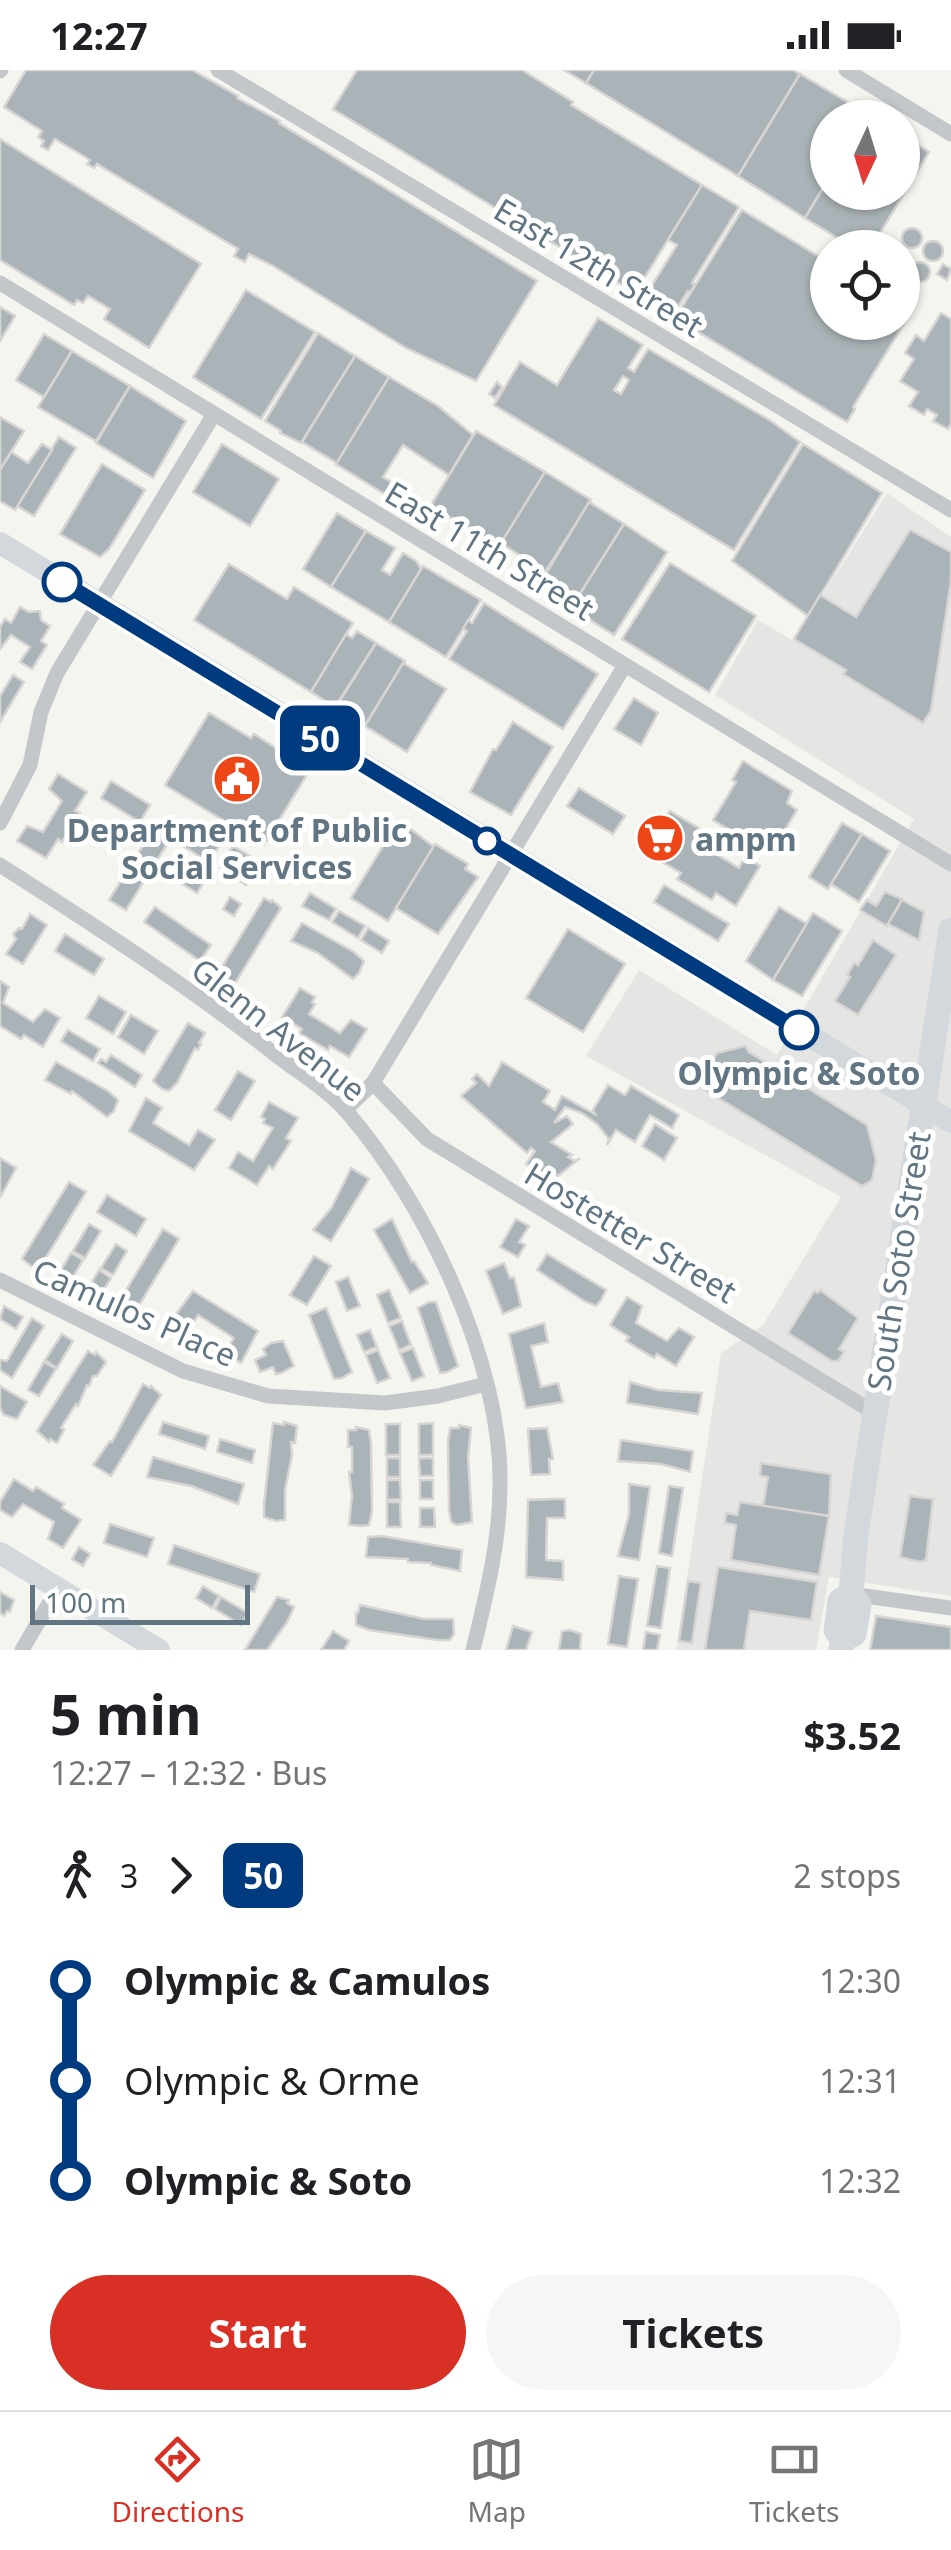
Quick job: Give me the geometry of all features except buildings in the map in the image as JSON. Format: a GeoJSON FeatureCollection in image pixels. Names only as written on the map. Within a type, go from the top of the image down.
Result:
{"type":"FeatureCollection","features":[{"type":"Feature","properties":{"kind":"main road"},"geometry":{"type":"LineString","coordinates":[[0,543],[951,1122]]}},
{"type":"Feature","properties":{"kind":"main road","name":"South Soto Street"},"geometry":{"type":"LineString","coordinates":[[842,1645],[836,1630],[840,1601],[851,1594],[873,1412],[951,930]]}},
{"type":"Feature","properties":{"kind":"main road"},"geometry":{"type":"LineString","coordinates":[[0,1553],[159,1650]]}},
{"type":"Feature","properties":{"kind":"street","name":"East 12th Street"},"geometry":{"type":"LineString","coordinates":[[218,70],[951,510]]}},
{"type":"Feature","properties":{"kind":"street"},"geometry":{"type":"LineString","coordinates":[[846,70],[951,134]]}},
{"type":"Feature","properties":{"kind":"street","name":"East 11th Street"},"geometry":{"type":"LineString","coordinates":[[0,283],[951,864]]}},
{"type":"Feature","properties":{"kind":"street"},"geometry":{"type":"LineString","coordinates":[[0,823],[30,765],[47,694],[97,603],[214,414]]}},
{"type":"Feature","properties":{"kind":"street"},"geometry":{"type":"LineString","coordinates":[[345,1110],[372,1083],[625,665]]}},
{"type":"Feature","properties":{"kind":"street","name":"Glenn Avenue"},"geometry":{"type":"LineString","coordinates":[[0,865],[120,942],[251,1036],[345,1110],[410,1197],[465,1313],[496,1429],[500,1482],[492,1566],[473,1650]]}},
{"type":"Feature","properties":{"kind":"street","name":"Hostetter Street"},"geometry":{"type":"LineString","coordinates":[[372,1083],[426,1140],[873,1412]]}},
{"type":"Feature","properties":{"kind":"street","name":"Camulos Place"},"geometry":{"type":"LineString","coordinates":[[0,1280],[184,1371],[268,1396],[385,1403],[486,1384]]}},
{"type":"Feature","properties":{"kind":"street"},"geometry":{"type":"LineString","coordinates":[[22,1650],[58,1588]]}},
{"type":"Feature","properties":{"kind":"street"},"geometry":{"type":"LineString","coordinates":[[851,1594],[951,1608]]}},
{"type":"Feature","properties":{"kind":"shaded area"},"geometry":{"type":"Polygon","coordinates":[[[887,493],[951,537],[951,1596],[829,1577],[816,1650],[676,1650],[721,1353],[763,1325],[841,1197],[586,1056],[639,970],[777,1055],[914,819],[715,695],[758,620],[794,641],[887,493]]]}},
{"type":"Feature","properties":{"kind":"bus line","name":"50"},"geometry":{"type":"LineString","coordinates":[[62,582],[799,1030]]}},
{"type":"Feature","properties":{"kind":"place","name":"Department of Public Social Services"},"geometry":{"type":"Point","coordinates":[237,779]}},
{"type":"Feature","properties":{"kind":"place","name":"ampm"},"geometry":{"type":"Point","coordinates":[660,838]}},
{"type":"Feature","properties":{"kind":"place","name":"Olympic & Soto"},"geometry":{"type":"Point","coordinates":[799,1030]}}]}
